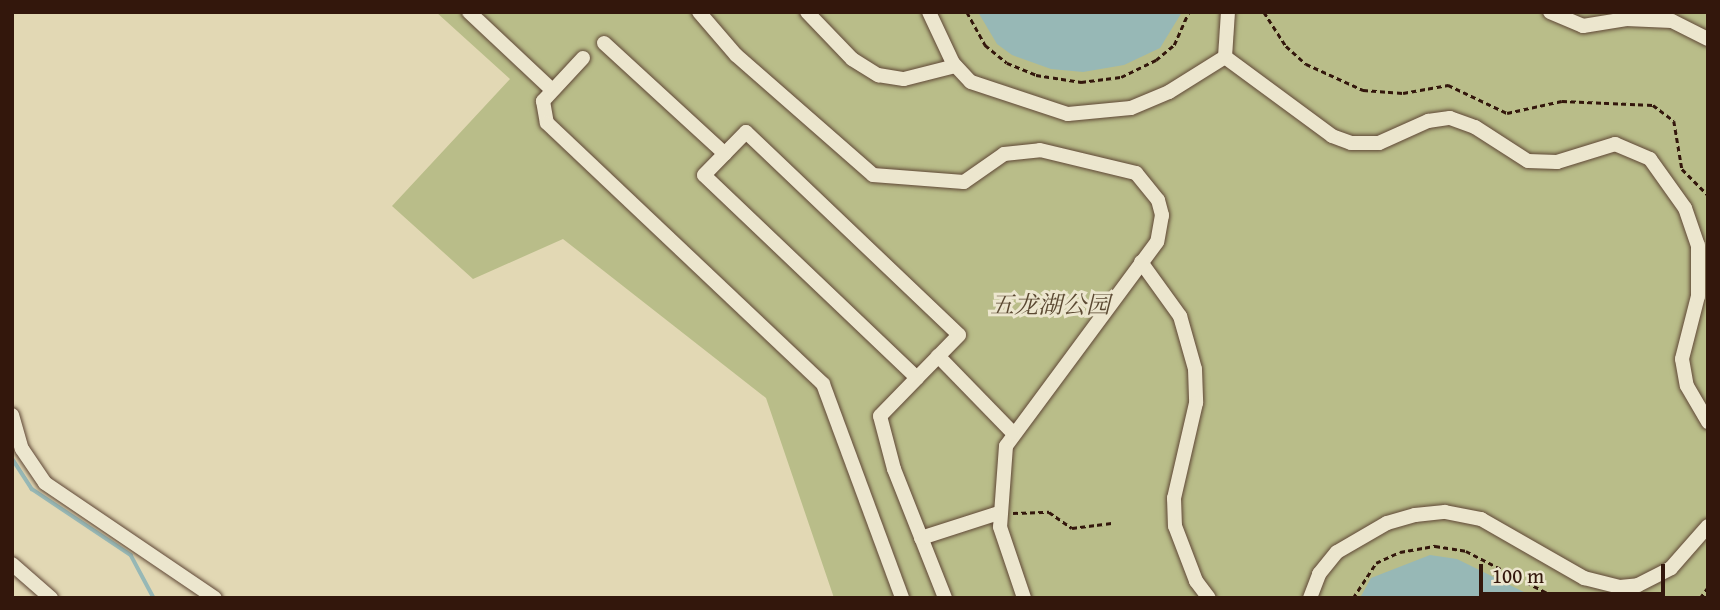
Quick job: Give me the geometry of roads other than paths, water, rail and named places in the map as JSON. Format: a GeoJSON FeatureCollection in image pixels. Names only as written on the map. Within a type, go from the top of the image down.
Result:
{"type":"FeatureCollection","features":[{"type":"Feature","properties":{"kind":"street"},"geometry":{"type":"LineString","coordinates":[[469,12],[551,89]]}},
{"type":"Feature","properties":{"kind":"street"},"geometry":{"type":"LineString","coordinates":[[699,12],[736,55],[873,175],[964,182],[987,161],[1020,150],[1136,173],[1162,215],[1157,242],[1013,433],[1001,465],[999,513],[1005,551],[1024,598]]}},
{"type":"Feature","properties":{"kind":"street"},"geometry":{"type":"LineString","coordinates":[[807,12],[852,60],[878,75],[904,79],[955,66]]}},
{"type":"Feature","properties":{"kind":"street"},"geometry":{"type":"LineString","coordinates":[[929,12],[955,66],[978,86],[1054,111],[1097,115],[1150,101],[1224,57]]}},
{"type":"Feature","properties":{"kind":"street"},"geometry":{"type":"LineString","coordinates":[[1224,57],[1228,12]]}},
{"type":"Feature","properties":{"kind":"street"},"geometry":{"type":"LineString","coordinates":[[1549,12],[1583,26],[1626,19],[1672,21],[1708,39]]}},
{"type":"Feature","properties":{"kind":"street"},"geometry":{"type":"LineString","coordinates":[[604,43],[725,154]]}},
{"type":"Feature","properties":{"kind":"street"},"geometry":{"type":"LineString","coordinates":[[1224,57],[1351,144],[1379,143],[1428,121],[1450,118],[1475,127],[1528,161],[1557,162],[1615,144],[1650,159],[1685,208],[1698,245],[1698,296],[1682,359],[1687,386],[1708,422]]}},
{"type":"Feature","properties":{"kind":"street"},"geometry":{"type":"LineString","coordinates":[[583,58],[551,89],[543,101],[547,123],[823,384],[902,598]]}},
{"type":"Feature","properties":{"kind":"street"},"geometry":{"type":"LineString","coordinates":[[917,378],[705,175],[746,132],[959,335],[880,416],[921,538],[945,598]]}},
{"type":"Feature","properties":{"kind":"street"},"geometry":{"type":"LineString","coordinates":[[1141,262],[1180,316],[1195,369],[1191,431],[1174,498],[1175,526],[1196,581],[1209,598]]}},
{"type":"Feature","properties":{"kind":"street"},"geometry":{"type":"LineString","coordinates":[[938,356],[1013,433]]}},
{"type":"Feature","properties":{"kind":"street"},"geometry":{"type":"LineString","coordinates":[[12,415],[22,449],[45,483],[215,598]]}},
{"type":"Feature","properties":{"kind":"street"},"geometry":{"type":"LineString","coordinates":[[1310,598],[1319,574],[1337,552],[1387,523],[1416,515],[1445,512],[1481,519],[1584,578],[1620,587],[1638,585],[1671,568],[1708,526]]}},
{"type":"Feature","properties":{"kind":"street"},"geometry":{"type":"LineString","coordinates":[[921,538],[999,513]]}},
{"type":"Feature","properties":{"kind":"street"},"geometry":{"type":"LineString","coordinates":[[12,564],[51,598]]}},
{"type":"Feature","properties":{"kind":"water"},"geometry":{"type":"Polygon","coordinates":[[[978,12],[1182,12],[1160,48],[1124,65],[1083,72],[1051,69],[1012,55],[997,44],[978,12]]]}},
{"type":"Feature","properties":{"kind":"water"},"geometry":{"type":"Polygon","coordinates":[[[1430,555],[1457,559],[1536,598],[1360,598],[1371,578],[1430,555]]]}},
{"type":"Feature","properties":{"kind":"waterway"},"geometry":{"type":"LineString","coordinates":[[12,458],[32,489],[131,555],[154,598]]}},
{"type":"Feature","properties":{"kind":"park label","name":"五龙湖公园"},"geometry":{"type":"Point","coordinates":[1050,305]}}]}
